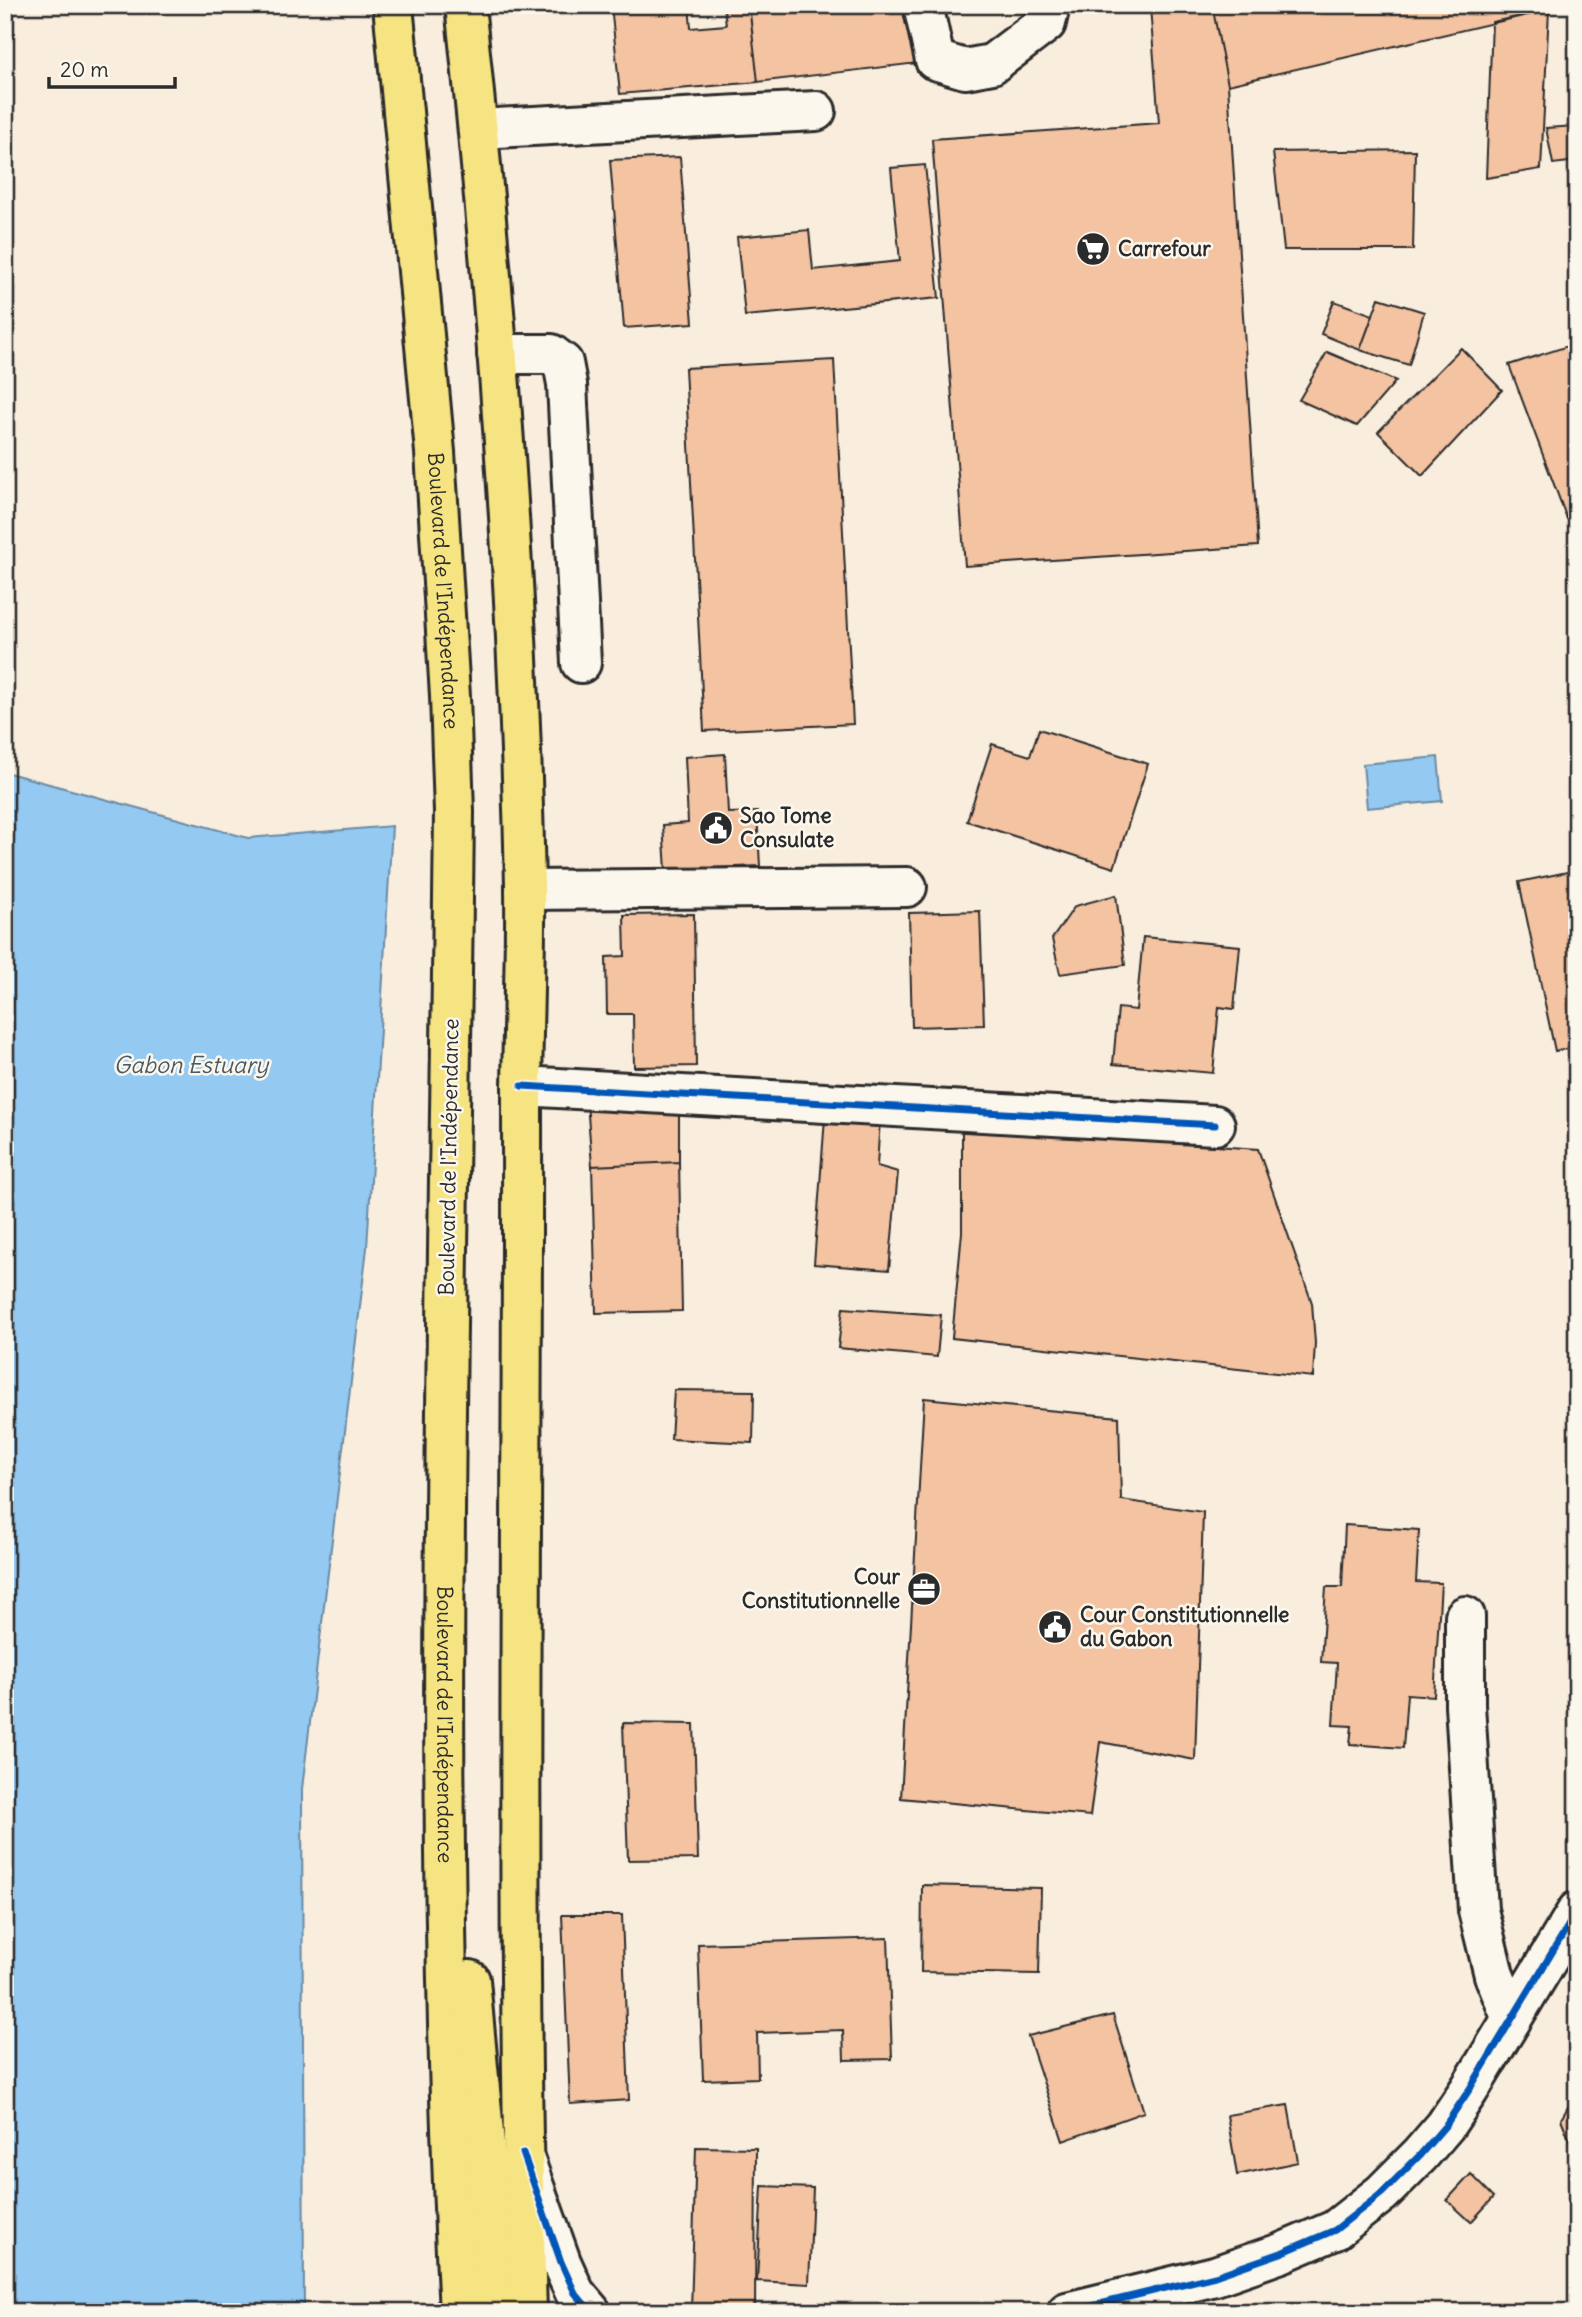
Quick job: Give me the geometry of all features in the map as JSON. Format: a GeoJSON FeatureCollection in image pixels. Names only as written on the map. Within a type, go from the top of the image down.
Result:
{"type":"FeatureCollection","features":[{"type":"Feature","properties":{"kind":"main road","name":"Boulevard de l'Indépendance"},"geometry":{"type":"LineString","coordinates":[[393,5],[435,452],[454,799],[444,1496],[444,1845],[451,2158],[459,2312]]}},
{"type":"Feature","properties":{"kind":"main road"},"geometry":{"type":"LineString","coordinates":[[466,5],[515,585],[525,890],[520,1955],[527,2312]]}},
{"type":"Feature","properties":{"kind":"main road"},"geometry":{"type":"LineString","coordinates":[[444,1845],[463,1905],[487,2166],[495,2312]]}},
{"type":"Feature","properties":{"kind":"street"},"geometry":{"type":"LineString","coordinates":[[923,5],[935,60],[965,69],[992,64],[1027,40],[1046,23],[1051,5]]}},
{"type":"Feature","properties":{"kind":"street"},"geometry":{"type":"LineString","coordinates":[[478,129],[816,111]]}},
{"type":"Feature","properties":{"kind":"street"},"geometry":{"type":"LineString","coordinates":[[497,354],[551,354],[563,363],[567,384],[581,663]]}},
{"type":"Feature","properties":{"kind":"street"},"geometry":{"type":"LineString","coordinates":[[525,890],[907,887]]}},
{"type":"Feature","properties":{"kind":"street"},"geometry":{"type":"LineString","coordinates":[[522,1086],[1215,1125]]}},
{"type":"Feature","properties":{"kind":"street"},"geometry":{"type":"LineString","coordinates":[[1465,1616],[1465,1705],[1478,1910],[1494,1975],[1512,2019]]}},
{"type":"Feature","properties":{"kind":"street"},"geometry":{"type":"LineString","coordinates":[[1067,2312],[1215,2276],[1281,2253],[1335,2230],[1382,2193],[1445,2126],[1577,1911]]}},
{"type":"Feature","properties":{"kind":"street"},"geometry":{"type":"LineString","coordinates":[[523,2153],[566,2273],[575,2293],[590,2312]]}},
{"type":"Feature","properties":{"kind":"water"},"geometry":{"type":"Polygon","coordinates":[[[1438,757],[1442,801],[1367,808],[1363,764],[1438,757]]]}},
{"type":"Feature","properties":{"kind":"water","name":"Gabon Estuary"},"geometry":{"type":"Polygon","coordinates":[[[5,772],[248,838],[392,826],[367,1248],[302,1789],[304,2312],[5,2312],[5,772]]]}},
{"type":"Feature","properties":{"kind":"building"},"geometry":{"type":"Polygon","coordinates":[[[611,5],[689,5],[691,28],[726,25],[724,8],[749,5],[758,82],[620,94],[611,5]]]}},
{"type":"Feature","properties":{"kind":"building"},"geometry":{"type":"Polygon","coordinates":[[[749,5],[907,5],[918,63],[758,82],[749,5]]]}},
{"type":"Feature","properties":{"kind":"building"},"geometry":{"type":"Polygon","coordinates":[[[1212,5],[1228,85],[1258,546],[965,566],[932,139],[1159,123],[1150,7],[1212,5]]]}},
{"type":"Feature","properties":{"kind":"building"},"geometry":{"type":"Polygon","coordinates":[[[1212,5],[1548,5],[1549,10],[1228,85],[1212,5]]]}},
{"type":"Feature","properties":{"kind":"building"},"geometry":{"type":"Polygon","coordinates":[[[1549,10],[1541,169],[1486,178],[1492,22],[1549,10]]]}},
{"type":"Feature","properties":{"kind":"building"},"geometry":{"type":"Polygon","coordinates":[[[1577,126],[1577,161],[1553,164],[1546,128],[1577,126]]]}},
{"type":"Feature","properties":{"kind":"building"},"geometry":{"type":"Polygon","coordinates":[[[1415,150],[1413,250],[1284,250],[1273,152],[1415,150]]]}},
{"type":"Feature","properties":{"kind":"building"},"geometry":{"type":"Polygon","coordinates":[[[680,157],[693,323],[624,328],[610,160],[680,157]]]}},
{"type":"Feature","properties":{"kind":"building"},"geometry":{"type":"Polygon","coordinates":[[[925,165],[939,298],[745,316],[737,237],[809,230],[813,270],[900,261],[891,168],[925,165]]]}},
{"type":"Feature","properties":{"kind":"building"},"geometry":{"type":"Polygon","coordinates":[[[1379,298],[1424,312],[1409,365],[1360,350],[1379,298]]]}},
{"type":"Feature","properties":{"kind":"building"},"geometry":{"type":"Polygon","coordinates":[[[1334,301],[1373,315],[1360,350],[1321,334],[1334,301]]]}},
{"type":"Feature","properties":{"kind":"building"},"geometry":{"type":"Polygon","coordinates":[[[1577,343],[1577,515],[1567,519],[1509,365],[1577,343]]]}},
{"type":"Feature","properties":{"kind":"building"},"geometry":{"type":"Polygon","coordinates":[[[1461,348],[1502,390],[1422,476],[1378,432],[1461,348]]]}},
{"type":"Feature","properties":{"kind":"building"},"geometry":{"type":"Polygon","coordinates":[[[1327,352],[1396,381],[1357,426],[1299,400],[1327,352]]]}},
{"type":"Feature","properties":{"kind":"building"},"geometry":{"type":"Polygon","coordinates":[[[834,360],[853,724],[704,731],[685,368],[834,360]]]}},
{"type":"Feature","properties":{"kind":"building"},"geometry":{"type":"Polygon","coordinates":[[[1039,729],[1148,764],[1114,868],[967,821],[992,744],[1030,756],[1039,729]]]}},
{"type":"Feature","properties":{"kind":"building"},"geometry":{"type":"Polygon","coordinates":[[[725,754],[728,813],[757,812],[760,866],[666,870],[663,825],[688,823],[685,757],[725,754]]]}},
{"type":"Feature","properties":{"kind":"building"},"geometry":{"type":"Polygon","coordinates":[[[1577,870],[1577,1047],[1555,1051],[1519,882],[1577,870]]]}},
{"type":"Feature","properties":{"kind":"building"},"geometry":{"type":"Polygon","coordinates":[[[1116,895],[1125,965],[1060,974],[1052,939],[1075,906],[1116,895]]]}},
{"type":"Feature","properties":{"kind":"building"},"geometry":{"type":"Polygon","coordinates":[[[980,911],[984,1025],[912,1027],[909,913],[980,911]]]}},
{"type":"Feature","properties":{"kind":"building"},"geometry":{"type":"Polygon","coordinates":[[[694,914],[696,1066],[634,1067],[633,1014],[607,1014],[606,957],[625,956],[624,915],[694,914]]]}},
{"type":"Feature","properties":{"kind":"building"},"geometry":{"type":"Polygon","coordinates":[[[1143,937],[1240,946],[1234,1009],[1219,1007],[1213,1073],[1113,1064],[1118,1008],[1136,1010],[1143,937]]]}},
{"type":"Feature","properties":{"kind":"building"},"geometry":{"type":"Polygon","coordinates":[[[587,1102],[679,1103],[679,1162],[592,1166],[587,1102]]]}},
{"type":"Feature","properties":{"kind":"building"},"geometry":{"type":"Polygon","coordinates":[[[825,1118],[880,1119],[877,1166],[898,1172],[889,1270],[814,1264],[825,1118]]]}},
{"type":"Feature","properties":{"kind":"building"},"geometry":{"type":"Polygon","coordinates":[[[962,1128],[1258,1149],[1312,1303],[1315,1343],[1313,1377],[952,1338],[962,1232],[962,1128]]]}},
{"type":"Feature","properties":{"kind":"building"},"geometry":{"type":"Polygon","coordinates":[[[679,1162],[682,1311],[596,1313],[592,1166],[679,1162]]]}},
{"type":"Feature","properties":{"kind":"building"},"geometry":{"type":"Polygon","coordinates":[[[843,1308],[941,1315],[937,1357],[838,1348],[843,1308]]]}},
{"type":"Feature","properties":{"kind":"building"},"geometry":{"type":"Polygon","coordinates":[[[674,1390],[754,1391],[753,1443],[671,1439],[674,1390]]]}},
{"type":"Feature","properties":{"kind":"building","name":"Cour Constitutionnelle du Gabon"},"geometry":{"type":"Polygon","coordinates":[[[924,1398],[1119,1417],[1121,1500],[1203,1512],[1195,1760],[1100,1742],[1090,1816],[901,1798],[924,1398]]]}},
{"type":"Feature","properties":{"kind":"building"},"geometry":{"type":"Polygon","coordinates":[[[1345,1525],[1419,1530],[1416,1582],[1441,1583],[1434,1696],[1407,1694],[1403,1748],[1350,1744],[1352,1726],[1333,1725],[1337,1663],[1321,1662],[1326,1587],[1342,1587],[1345,1525]]]}},
{"type":"Feature","properties":{"kind":"building"},"geometry":{"type":"Polygon","coordinates":[[[623,1723],[694,1724],[698,1859],[628,1860],[623,1723]]]}},
{"type":"Feature","properties":{"kind":"building"},"geometry":{"type":"Polygon","coordinates":[[[922,1885],[1041,1888],[1039,1974],[921,1972],[922,1885]]]}},
{"type":"Feature","properties":{"kind":"building"},"geometry":{"type":"Polygon","coordinates":[[[562,1915],[622,1915],[629,2100],[570,2104],[562,1915]]]}},
{"type":"Feature","properties":{"kind":"building"},"geometry":{"type":"Polygon","coordinates":[[[888,1938],[892,2059],[844,2060],[843,2030],[757,2033],[758,2078],[703,2080],[698,1944],[888,1938]]]}},
{"type":"Feature","properties":{"kind":"building"},"geometry":{"type":"Polygon","coordinates":[[[1113,2015],[1144,2112],[1063,2141],[1028,2036],[1113,2015]]]}},
{"type":"Feature","properties":{"kind":"building"},"geometry":{"type":"Polygon","coordinates":[[[1577,2092],[1577,2158],[1561,2119],[1577,2092]]]}},
{"type":"Feature","properties":{"kind":"building"},"geometry":{"type":"Polygon","coordinates":[[[1288,2105],[1298,2162],[1237,2175],[1227,2115],[1288,2105]]]}},
{"type":"Feature","properties":{"kind":"building"},"geometry":{"type":"Polygon","coordinates":[[[696,2147],[756,2148],[755,2312],[691,2312],[696,2147]]]}},
{"type":"Feature","properties":{"kind":"building"},"geometry":{"type":"Polygon","coordinates":[[[1471,2174],[1494,2197],[1471,2222],[1447,2200],[1471,2174]]]}},
{"type":"Feature","properties":{"kind":"building"},"geometry":{"type":"Polygon","coordinates":[[[762,2186],[813,2188],[809,2284],[757,2281],[762,2186]]]}},
{"type":"Feature","properties":{"kind":"cycle path"},"geometry":{"type":"LineString","coordinates":[[522,1086],[1215,1125]]}},
{"type":"Feature","properties":{"kind":"cycle path"},"geometry":{"type":"LineString","coordinates":[[1067,2312],[1215,2276],[1281,2253],[1335,2230],[1382,2193],[1445,2126],[1577,1911]]}},
{"type":"Feature","properties":{"kind":"cycle path"},"geometry":{"type":"LineString","coordinates":[[523,2153],[561,2262],[575,2293],[591,2312]]}},
{"type":"Feature","properties":{"kind":"place","name":"Carrefour"},"geometry":{"type":"Point","coordinates":[1093,249]}},
{"type":"Feature","properties":{"kind":"place","name":"Sao Tome Consulate"},"geometry":{"type":"Point","coordinates":[716,828]}},
{"type":"Feature","properties":{"kind":"place","name":"Cour Constitutionnelle"},"geometry":{"type":"Point","coordinates":[924,1589]}},
{"type":"Feature","properties":{"kind":"place","name":"Cour Constitutionnelle du Gabon"},"geometry":{"type":"Point","coordinates":[1055,1627]}}]}
